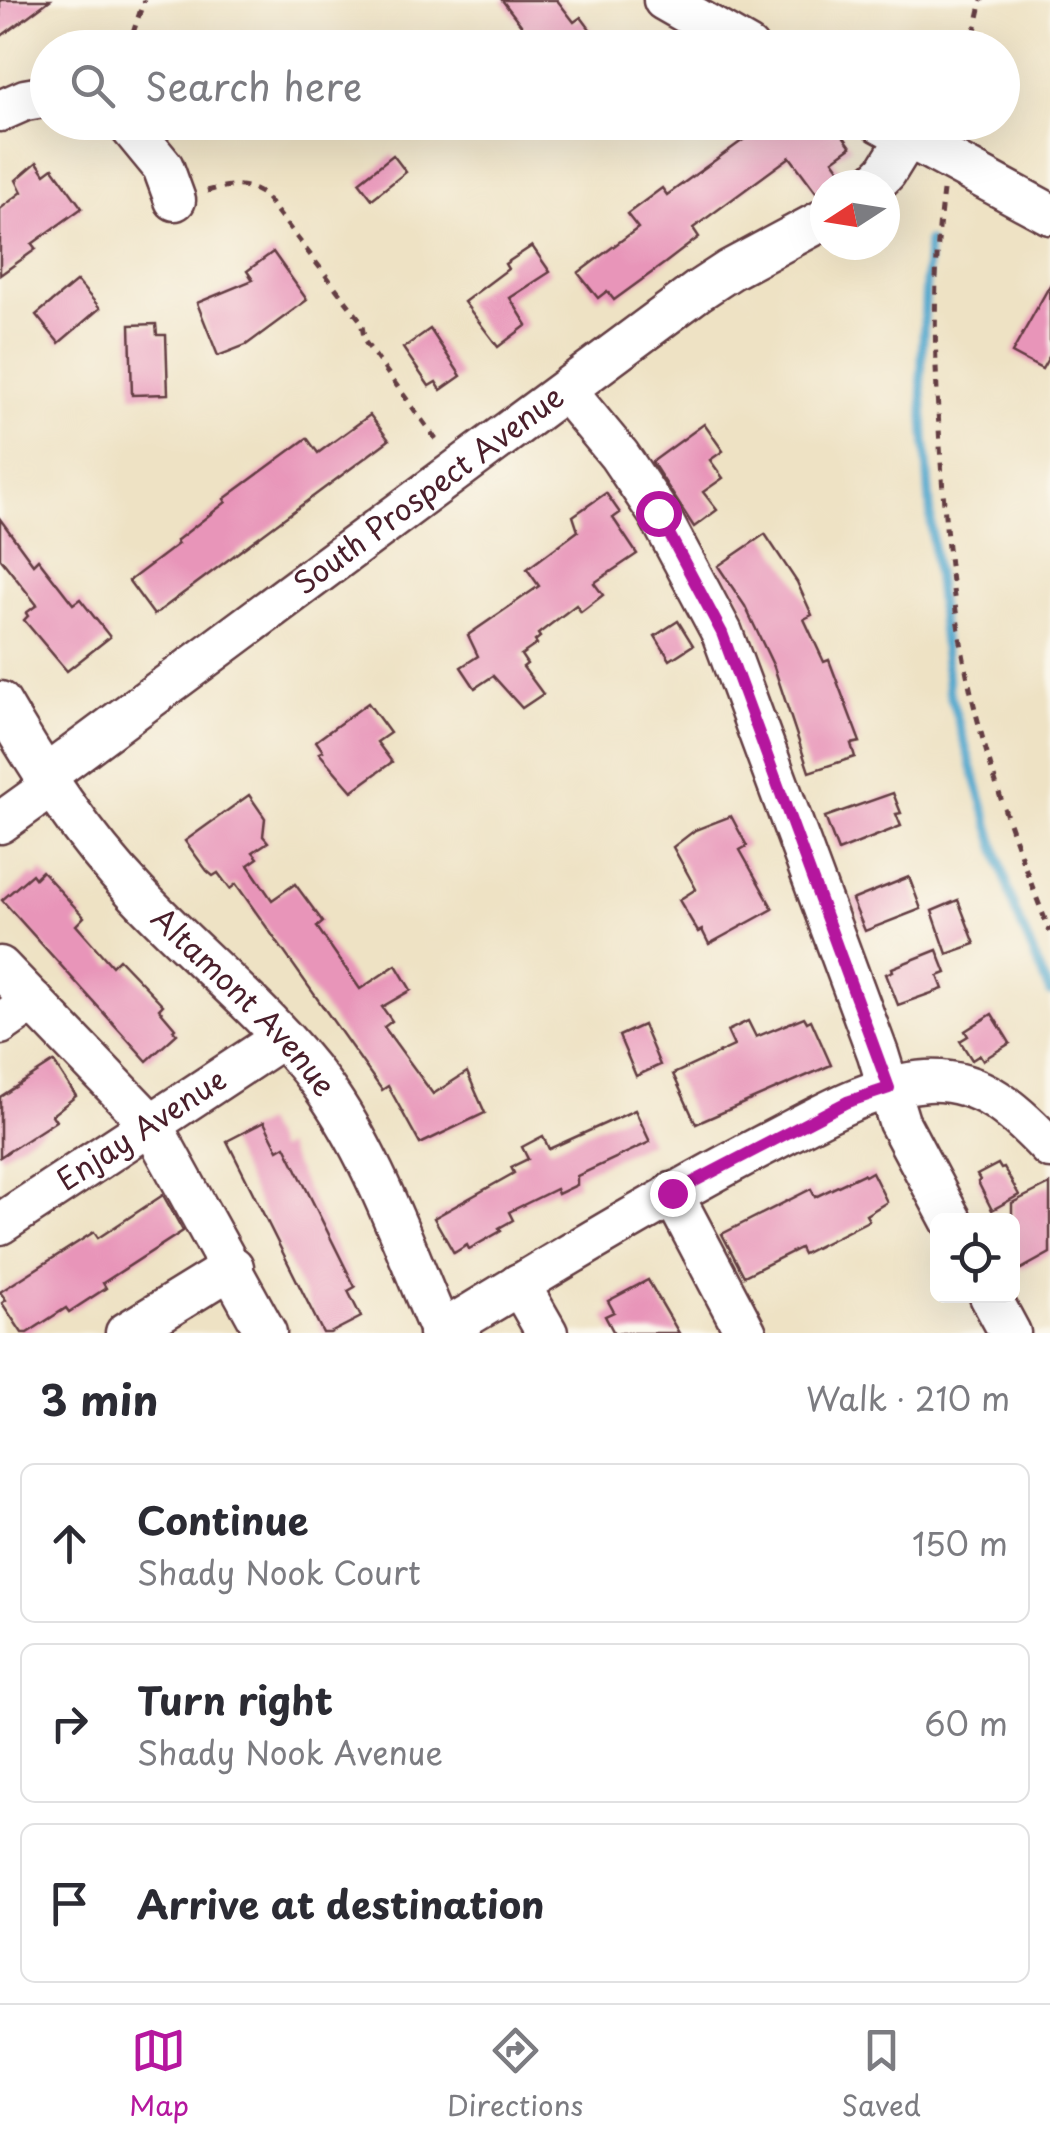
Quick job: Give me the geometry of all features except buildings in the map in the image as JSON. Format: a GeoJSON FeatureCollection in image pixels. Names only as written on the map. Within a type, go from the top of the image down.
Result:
{"type":"FeatureCollection","features":[{"type":"Feature","properties":{"kind":"street"},"geometry":{"type":"LineString","coordinates":[[664,0],[716,30]]}},
{"type":"Feature","properties":{"kind":"street"},"geometry":{"type":"LineString","coordinates":[[0,111],[30,99]]}},
{"type":"Feature","properties":{"kind":"street"},"geometry":{"type":"LineString","coordinates":[[141,140],[163,167],[175,200]]}},
{"type":"Feature","properties":{"kind":"street"},"geometry":{"type":"LineString","coordinates":[[886,170],[892,140]]}},
{"type":"Feature","properties":{"kind":"street"},"geometry":{"type":"LineString","coordinates":[[913,140],[1050,214]]}},
{"type":"Feature","properties":{"kind":"street","name":"South Prospect Avenue"},"geometry":{"type":"LineString","coordinates":[[0,823],[47,782],[458,470],[730,270],[810,227]]}},
{"type":"Feature","properties":{"kind":"street"},"geometry":{"type":"LineString","coordinates":[[566,391],[619,456],[658,513],[722,633],[900,1122],[947,1213]]}},
{"type":"Feature","properties":{"kind":"street","name":"Altamont Avenue"},"geometry":{"type":"LineString","coordinates":[[0,702],[47,782],[136,893],[282,1038],[321,1084],[353,1132],[440,1333]]}},
{"type":"Feature","properties":{"kind":"street"},"geometry":{"type":"LineString","coordinates":[[0,967],[151,1124],[266,1333]]}},
{"type":"Feature","properties":{"kind":"street"},"geometry":{"type":"LineString","coordinates":[[0,1024],[33,1001]]}},
{"type":"Feature","properties":{"kind":"street","name":"Enjay Avenue"},"geometry":{"type":"LineString","coordinates":[[0,1224],[282,1038]]}},
{"type":"Feature","properties":{"kind":"street"},"geometry":{"type":"LineString","coordinates":[[440,1333],[672,1193],[847,1102],[889,1088],[928,1081],[966,1085],[997,1098],[1050,1148]]}},
{"type":"Feature","properties":{"kind":"street"},"geometry":{"type":"LineString","coordinates":[[672,1193],[746,1333]]}},
{"type":"Feature","properties":{"kind":"street"},"geometry":{"type":"LineString","coordinates":[[126,1333],[233,1268]]}},
{"type":"Feature","properties":{"kind":"street"},"geometry":{"type":"LineString","coordinates":[[519,1284],[546,1333]]}},
{"type":"Feature","properties":{"kind":"street"},"geometry":{"type":"LineString","coordinates":[[994,1303],[1010,1333]]}},
{"type":"Feature","properties":{"kind":"path"},"geometry":{"type":"LineString","coordinates":[[134,30],[144,0]]}},
{"type":"Feature","properties":{"kind":"path"},"geometry":{"type":"LineString","coordinates":[[974,30],[982,0]]}},
{"type":"Feature","properties":{"kind":"path"},"geometry":{"type":"LineString","coordinates":[[948,158],[939,226],[935,325],[945,532],[962,651],[987,753],[1024,868],[1050,932]]}},
{"type":"Feature","properties":{"kind":"path"},"geometry":{"type":"LineString","coordinates":[[175,200],[236,184],[252,186],[265,196],[361,320],[365,342],[458,470]]}},
{"type":"Feature","properties":{"kind":"waterway"},"geometry":{"type":"LineString","coordinates":[[928,241],[921,377],[949,691],[1015,911],[1050,993]]}},
{"type":"Feature","properties":{"kind":"route"},"geometry":{"type":"LineString","coordinates":[[658,513],[722,633],[889,1088],[847,1102],[672,1193]]}}]}
